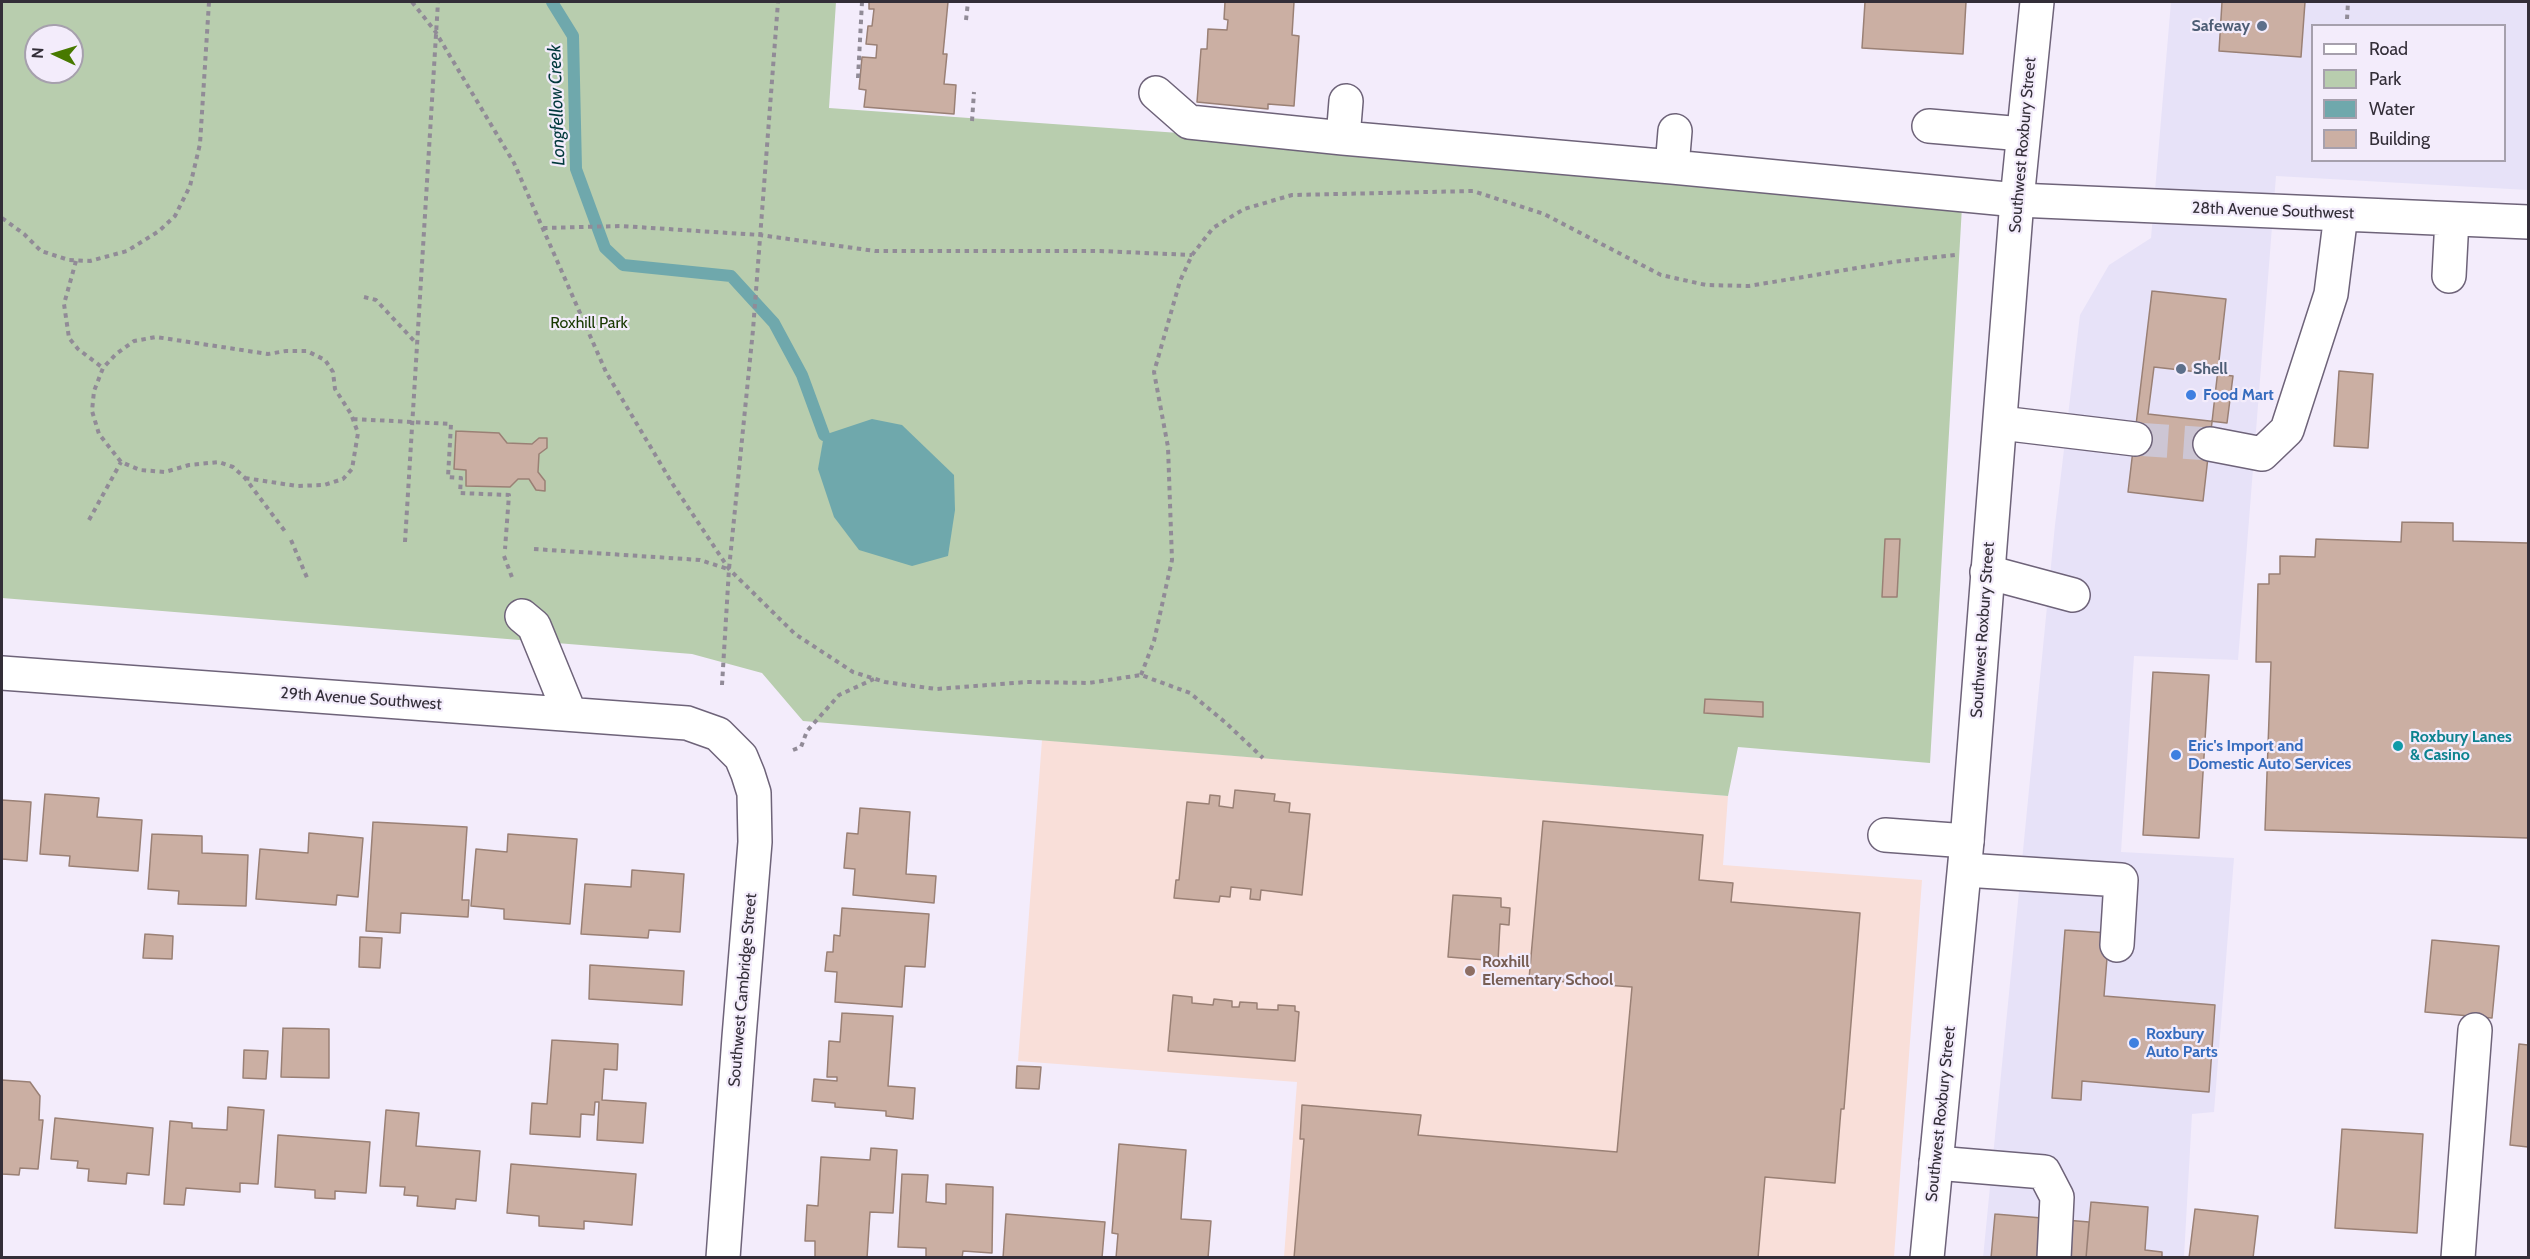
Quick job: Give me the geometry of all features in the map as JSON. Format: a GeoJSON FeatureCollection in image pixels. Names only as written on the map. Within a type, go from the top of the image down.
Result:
{"type":"FeatureCollection","features":[{"type":"Feature","properties":{"kind":"street","name":"Southwest Roxbury Street"},"geometry":{"type":"LineString","coordinates":[[1927,1257],[1966,855],[2017,200],[2037,2]]}},
{"type":"Feature","properties":{"kind":"street","name":"28th Avenue Southwest"},"geometry":{"type":"LineString","coordinates":[[1156,93],[1189,122],[1343,138],[2017,200],[2529,222]]}},
{"type":"Feature","properties":{"kind":"street"},"geometry":{"type":"LineString","coordinates":[[1343,138],[1346,101]]}},
{"type":"Feature","properties":{"kind":"street"},"geometry":{"type":"LineString","coordinates":[[1929,126],[2023,134]]}},
{"type":"Feature","properties":{"kind":"street"},"geometry":{"type":"LineString","coordinates":[[1672,167],[1675,131]]}},
{"type":"Feature","properties":{"kind":"street"},"geometry":{"type":"LineString","coordinates":[[2210,444],[2262,454],[2287,430],[2331,294],[2341,214]]}},
{"type":"Feature","properties":{"kind":"street"},"geometry":{"type":"LineString","coordinates":[[2448,276],[2452,219]]}},
{"type":"Feature","properties":{"kind":"street"},"geometry":{"type":"LineString","coordinates":[[2001,423],[2135,439]]}},
{"type":"Feature","properties":{"kind":"street"},"geometry":{"type":"LineString","coordinates":[[1987,572],[2073,595]]}},
{"type":"Feature","properties":{"kind":"street"},"geometry":{"type":"LineString","coordinates":[[522,616],[534,626],[570,714]]}},
{"type":"Feature","properties":{"kind":"street","name":"29th Avenue Southwest"},"geometry":{"type":"LineString","coordinates":[[2,673],[687,723],[718,734]]}},
{"type":"Feature","properties":{"kind":"street","name":"Southwest Cambridge Street"},"geometry":{"type":"LineString","coordinates":[[718,734],[741,757],[748,774],[754,793],[756,842],[723,1257]]}},
{"type":"Feature","properties":{"kind":"street"},"geometry":{"type":"LineString","coordinates":[[1885,835],[1966,855],[2121,880],[2117,945]]}},
{"type":"Feature","properties":{"kind":"street"},"geometry":{"type":"LineString","coordinates":[[2458,1257],[2475,1030]]}},
{"type":"Feature","properties":{"kind":"street"},"geometry":{"type":"LineString","coordinates":[[1936,1163],[2044,1172],[2057,1197],[2054,1257]]}},
{"type":"Feature","properties":{"kind":"path"},"geometry":{"type":"LineString","coordinates":[[2,218],[24,234],[41,251],[69,260],[90,261],[127,251],[159,231],[175,216],[190,186],[200,144],[209,2]]}},
{"type":"Feature","properties":{"kind":"path"},"geometry":{"type":"LineString","coordinates":[[412,2],[435,31],[514,163],[606,372],[672,483],[729,569],[795,634],[853,672],[875,679],[936,689],[1027,682],[1089,683],[1141,675],[1190,693],[1263,758]]}},
{"type":"Feature","properties":{"kind":"path"},"geometry":{"type":"LineString","coordinates":[[405,543],[438,2]]}},
{"type":"Feature","properties":{"kind":"path"},"geometry":{"type":"LineString","coordinates":[[722,685],[729,569],[753,330],[778,2]]}},
{"type":"Feature","properties":{"kind":"path"},"geometry":{"type":"LineString","coordinates":[[858,78],[862,2]]}},
{"type":"Feature","properties":{"kind":"path"},"geometry":{"type":"LineString","coordinates":[[966,20],[968,2]]}},
{"type":"Feature","properties":{"kind":"path"},"geometry":{"type":"LineString","coordinates":[[2347,19],[2348,2]]}},
{"type":"Feature","properties":{"kind":"path"},"geometry":{"type":"LineString","coordinates":[[972,121],[974,92]]}},
{"type":"Feature","properties":{"kind":"path"},"geometry":{"type":"LineString","coordinates":[[1141,675],[1155,641],[1172,560],[1168,447],[1154,372],[1180,281],[1192,255],[1213,228],[1244,209],[1292,195],[1473,191],[1544,214],[1661,275],[1706,285],[1749,286],[1893,261],[1955,255]]}},
{"type":"Feature","properties":{"kind":"path"},"geometry":{"type":"LineString","coordinates":[[543,228],[621,226],[760,235],[875,251],[1100,251],[1192,255]]}},
{"type":"Feature","properties":{"kind":"path"},"geometry":{"type":"LineString","coordinates":[[77,260],[64,304],[69,338],[78,349],[103,368]]}},
{"type":"Feature","properties":{"kind":"path"},"geometry":{"type":"LineString","coordinates":[[364,297],[376,300],[417,344]]}},
{"type":"Feature","properties":{"kind":"path"},"geometry":{"type":"LineString","coordinates":[[245,478],[297,486],[324,485],[343,479],[352,470],[358,433],[353,419],[335,389],[333,372],[325,360],[306,351],[267,354],[156,337],[135,341],[116,354],[103,368],[94,391],[92,411],[99,434],[121,462],[140,470],[165,472],[189,465],[219,462],[233,467],[245,478],[287,534]]}},
{"type":"Feature","properties":{"kind":"path"},"geometry":{"type":"LineString","coordinates":[[353,419],[451,424],[448,477],[461,478],[460,493],[509,495],[505,549]]}},
{"type":"Feature","properties":{"kind":"path"},"geometry":{"type":"LineString","coordinates":[[88,520],[121,462]]}},
{"type":"Feature","properties":{"kind":"path"},"geometry":{"type":"LineString","coordinates":[[291,540],[308,580]]}},
{"type":"Feature","properties":{"kind":"path"},"geometry":{"type":"LineString","coordinates":[[534,549],[700,560],[729,569]]}},
{"type":"Feature","properties":{"kind":"path"},"geometry":{"type":"LineString","coordinates":[[504,556],[515,585]]}},
{"type":"Feature","properties":{"kind":"path"},"geometry":{"type":"LineString","coordinates":[[793,750],[801,747],[807,731],[839,695],[875,679]]}},
{"type":"Feature","properties":{"kind":"shaded area"},"geometry":{"type":"Polygon","coordinates":[[[2171,2],[2528,2],[2528,190],[2276,176],[2238,660],[2134,656],[2121,852],[2234,858],[2214,1112],[2192,1114],[2184,1257],[1983,1258],[2055,525],[2080,315],[2109,265],[2151,238],[2171,2]]]}},
{"type":"Feature","properties":{"kind":"shaded area","name":"Roxhill Elementary School"},"geometry":{"type":"Polygon","coordinates":[[[1042,740],[1728,796],[1723,865],[1922,880],[1894,1257],[1284,1257],[1297,1082],[1018,1061],[1042,740]]]}},
{"type":"Feature","properties":{"kind":"green space","name":"Roxhill Park"},"geometry":{"type":"Polygon","coordinates":[[[2,2],[836,2],[829,108],[1963,189],[1930,763],[1738,747],[1728,796],[803,721],[762,673],[692,654],[2,598],[2,2]]]}},
{"type":"Feature","properties":{"kind":"water"},"geometry":{"type":"Polygon","coordinates":[[[872,419],[902,425],[954,475],[955,510],[948,556],[912,566],[859,550],[834,517],[818,469],[824,435],[872,419]]]}},
{"type":"Feature","properties":{"kind":"building"},"geometry":{"type":"Polygon","coordinates":[[[869,2],[948,2],[943,54],[947,54],[944,84],[956,85],[954,114],[864,107],[866,90],[859,89],[862,57],[876,58],[877,45],[866,44],[868,26],[872,26],[874,9],[869,9],[869,2]]]}},
{"type":"Feature","properties":{"kind":"building"},"geometry":{"type":"Polygon","coordinates":[[[1225,2],[1294,2],[1292,35],[1299,36],[1294,106],[1268,104],[1268,109],[1197,102],[1201,49],[1207,49],[1208,29],[1227,30],[1228,20],[1224,19],[1225,2]]]}},
{"type":"Feature","properties":{"kind":"building"},"geometry":{"type":"Polygon","coordinates":[[[1865,2],[1966,2],[1963,54],[1862,48],[1865,2]]]}},
{"type":"Feature","properties":{"kind":"building","name":"Safeway"},"geometry":{"type":"Polygon","coordinates":[[[2222,2],[2305,2],[2301,57],[2219,51],[2222,2]]]}},
{"type":"Feature","properties":{"kind":"building","name":"Shell"},"geometry":{"type":"Polygon","coordinates":[[[2152,291],[2226,299],[2203,501],[2128,492],[2152,291]]]}},
{"type":"Feature","properties":{"kind":"building","name":"Food Mart"},"geometry":{"type":"Polygon","coordinates":[[[2154,367],[2233,376],[2227,423],[2148,414],[2154,367]]]}},
{"type":"Feature","properties":{"kind":"building"},"geometry":{"type":"Polygon","coordinates":[[[2339,371],[2373,374],[2368,448],[2334,446],[2339,371]]]}},
{"type":"Feature","properties":{"kind":"building"},"geometry":{"type":"Polygon","coordinates":[[[456,431],[499,433],[507,443],[532,444],[539,438],[547,438],[547,448],[539,454],[538,472],[545,481],[545,491],[536,490],[529,479],[518,479],[510,487],[466,486],[466,470],[454,469],[456,431]]]}},
{"type":"Feature","properties":{"kind":"building","name":"Roxbury Lanes & Casino"},"geometry":{"type":"Polygon","coordinates":[[[2402,522],[2453,523],[2453,541],[2528,543],[2528,838],[2265,830],[2271,662],[2256,662],[2258,584],[2269,584],[2269,574],[2280,574],[2280,556],[2315,557],[2316,539],[2401,542],[2402,522]]]}},
{"type":"Feature","properties":{"kind":"building"},"geometry":{"type":"Polygon","coordinates":[[[1885,539],[1900,539],[1897,597],[1882,597],[1885,539]]]}},
{"type":"Feature","properties":{"kind":"building","name":"Eric's Import and Domestic Auto Services"},"geometry":{"type":"Polygon","coordinates":[[[2153,672],[2209,675],[2199,838],[2143,835],[2153,672]]]}},
{"type":"Feature","properties":{"kind":"building"},"geometry":{"type":"Polygon","coordinates":[[[1705,699],[1763,702],[1763,717],[1704,713],[1705,699]]]}},
{"type":"Feature","properties":{"kind":"building"},"geometry":{"type":"Polygon","coordinates":[[[1235,790],[1275,794],[1274,801],[1290,803],[1289,812],[1310,814],[1302,895],[1261,890],[1260,900],[1250,899],[1251,889],[1231,887],[1230,897],[1220,896],[1219,902],[1174,898],[1176,880],[1179,880],[1187,802],[1209,804],[1210,795],[1220,796],[1219,806],[1233,808],[1235,790]]]}},
{"type":"Feature","properties":{"kind":"building"},"geometry":{"type":"Polygon","coordinates":[[[45,794],[99,798],[97,817],[142,820],[138,871],[69,866],[70,856],[40,854],[45,794]]]}},
{"type":"Feature","properties":{"kind":"building"},"geometry":{"type":"Polygon","coordinates":[[[2,800],[31,802],[27,861],[2,859],[2,800]]]}},
{"type":"Feature","properties":{"kind":"building"},"geometry":{"type":"Polygon","coordinates":[[[860,808],[910,812],[906,874],[936,876],[934,903],[853,895],[855,869],[844,868],[847,833],[858,834],[860,808]]]}},
{"type":"Feature","properties":{"kind":"building"},"geometry":{"type":"Polygon","coordinates":[[[1543,821],[1703,835],[1699,880],[1733,883],[1731,902],[1860,913],[1844,1109],[1841,1109],[1835,1183],[1765,1177],[1758,1258],[1294,1258],[1304,1139],[1300,1139],[1302,1105],[1421,1115],[1418,1135],[1617,1152],[1632,987],[1529,979],[1543,821]]]}},
{"type":"Feature","properties":{"kind":"building"},"geometry":{"type":"Polygon","coordinates":[[[373,822],[467,827],[462,900],[469,900],[468,917],[401,913],[400,933],[366,931],[373,822]]]}},
{"type":"Feature","properties":{"kind":"building"},"geometry":{"type":"Polygon","coordinates":[[[309,833],[363,838],[358,897],[337,895],[336,905],[256,899],[260,849],[308,853],[309,833]]]}},
{"type":"Feature","properties":{"kind":"building"},"geometry":{"type":"Polygon","coordinates":[[[152,834],[202,836],[202,853],[248,855],[246,906],[178,904],[179,891],[148,889],[152,834]]]}},
{"type":"Feature","properties":{"kind":"building"},"geometry":{"type":"Polygon","coordinates":[[[508,834],[577,839],[570,924],[504,919],[504,909],[471,906],[476,849],[507,852],[508,834]]]}},
{"type":"Feature","properties":{"kind":"building"},"geometry":{"type":"Polygon","coordinates":[[[632,870],[684,874],[680,932],[649,930],[648,938],[581,934],[585,884],[631,887],[632,870]]]}},
{"type":"Feature","properties":{"kind":"building"},"geometry":{"type":"Polygon","coordinates":[[[1453,895],[1501,898],[1501,907],[1510,908],[1509,925],[1500,924],[1498,961],[1448,957],[1453,895]]]}},
{"type":"Feature","properties":{"kind":"building"},"geometry":{"type":"Polygon","coordinates":[[[842,908],[929,914],[925,967],[905,966],[902,1007],[835,1002],[837,972],[825,971],[827,952],[833,952],[834,935],[840,936],[842,908]]]}},
{"type":"Feature","properties":{"kind":"building","name":"Roxbury Auto Parts"},"geometry":{"type":"Polygon","coordinates":[[[2065,930],[2109,933],[2104,996],[2215,1005],[2209,1092],[2082,1081],[2081,1100],[2052,1098],[2065,930]]]}},
{"type":"Feature","properties":{"kind":"building"},"geometry":{"type":"Polygon","coordinates":[[[145,934],[173,936],[172,959],[143,958],[145,934]]]}},
{"type":"Feature","properties":{"kind":"building"},"geometry":{"type":"Polygon","coordinates":[[[360,937],[382,938],[380,968],[359,967],[360,937]]]}},
{"type":"Feature","properties":{"kind":"building"},"geometry":{"type":"Polygon","coordinates":[[[2432,940],[2499,946],[2492,1018],[2425,1012],[2432,940]]]}},
{"type":"Feature","properties":{"kind":"building"},"geometry":{"type":"Polygon","coordinates":[[[590,965],[684,971],[682,1005],[589,999],[590,965]]]}},
{"type":"Feature","properties":{"kind":"building"},"geometry":{"type":"Polygon","coordinates":[[[1173,995],[1192,997],[1192,1003],[1213,1005],[1214,999],[1232,1001],[1232,1007],[1239,1007],[1240,1002],[1257,1003],[1257,1009],[1278,1010],[1278,1005],[1295,1006],[1295,1011],[1299,1012],[1295,1061],[1168,1051],[1173,995]]]}},
{"type":"Feature","properties":{"kind":"building"},"geometry":{"type":"Polygon","coordinates":[[[842,1013],[893,1016],[888,1086],[915,1088],[913,1119],[886,1116],[886,1111],[835,1107],[835,1103],[812,1101],[814,1079],[837,1081],[837,1077],[827,1077],[829,1041],[840,1042],[842,1013]]]}},
{"type":"Feature","properties":{"kind":"building"},"geometry":{"type":"Polygon","coordinates":[[[283,1028],[329,1029],[329,1078],[281,1077],[283,1028]]]}},
{"type":"Feature","properties":{"kind":"building"},"geometry":{"type":"Polygon","coordinates":[[[552,1040],[618,1044],[617,1070],[604,1069],[602,1100],[646,1103],[643,1143],[597,1140],[599,1102],[595,1102],[594,1115],[581,1114],[580,1137],[530,1134],[532,1103],[547,1104],[552,1040]]]}},
{"type":"Feature","properties":{"kind":"building"},"geometry":{"type":"Polygon","coordinates":[[[2519,1044],[2528,1045],[2528,1147],[2510,1145],[2519,1044]]]}},
{"type":"Feature","properties":{"kind":"building"},"geometry":{"type":"Polygon","coordinates":[[[244,1050],[268,1051],[266,1079],[243,1078],[244,1050]]]}},
{"type":"Feature","properties":{"kind":"building"},"geometry":{"type":"Polygon","coordinates":[[[1017,1066],[1041,1067],[1039,1089],[1016,1088],[1017,1066]]]}},
{"type":"Feature","properties":{"kind":"building"},"geometry":{"type":"Polygon","coordinates":[[[2,1080],[30,1082],[40,1096],[39,1120],[43,1120],[38,1169],[20,1168],[19,1175],[2,1174],[2,1080]]]}},
{"type":"Feature","properties":{"kind":"building"},"geometry":{"type":"Polygon","coordinates":[[[228,1107],[264,1110],[258,1184],[240,1183],[240,1192],[186,1188],[184,1205],[164,1204],[170,1121],[192,1123],[192,1128],[227,1130],[228,1107]]]}},
{"type":"Feature","properties":{"kind":"building"},"geometry":{"type":"Polygon","coordinates":[[[386,1110],[419,1113],[416,1146],[480,1151],[476,1201],[456,1199],[455,1209],[417,1206],[418,1196],[404,1195],[405,1187],[380,1186],[386,1110]]]}},
{"type":"Feature","properties":{"kind":"building"},"geometry":{"type":"Polygon","coordinates":[[[55,1118],[153,1128],[149,1175],[127,1173],[126,1184],[88,1181],[89,1169],[77,1168],[78,1161],[51,1159],[55,1118]]]}},
{"type":"Feature","properties":{"kind":"building"},"geometry":{"type":"Polygon","coordinates":[[[2342,1129],[2423,1134],[2417,1233],[2335,1228],[2342,1129]]]}},
{"type":"Feature","properties":{"kind":"building"},"geometry":{"type":"Polygon","coordinates":[[[278,1135],[370,1142],[366,1193],[335,1191],[335,1199],[315,1198],[315,1190],[275,1187],[278,1135]]]}},
{"type":"Feature","properties":{"kind":"building"},"geometry":{"type":"Polygon","coordinates":[[[1119,1144],[1186,1150],[1181,1219],[1211,1221],[1208,1258],[1116,1258],[1118,1234],[1112,1233],[1119,1144]]]}},
{"type":"Feature","properties":{"kind":"building"},"geometry":{"type":"Polygon","coordinates":[[[871,1148],[897,1150],[893,1213],[870,1212],[867,1258],[815,1258],[815,1241],[805,1241],[807,1205],[818,1206],[821,1157],[870,1160],[871,1148]]]}},
{"type":"Feature","properties":{"kind":"building"},"geometry":{"type":"Polygon","coordinates":[[[511,1164],[636,1174],[632,1225],[584,1221],[584,1229],[539,1226],[539,1216],[507,1213],[511,1164]]]}},
{"type":"Feature","properties":{"kind":"building"},"geometry":{"type":"Polygon","coordinates":[[[902,1174],[928,1175],[926,1202],[946,1204],[946,1184],[993,1187],[992,1253],[963,1251],[962,1258],[926,1258],[926,1248],[898,1247],[902,1174]]]}},
{"type":"Feature","properties":{"kind":"building"},"geometry":{"type":"Polygon","coordinates":[[[2091,1202],[2148,1207],[2145,1250],[2162,1252],[2162,1258],[2086,1258],[2091,1202]]]}},
{"type":"Feature","properties":{"kind":"building"},"geometry":{"type":"Polygon","coordinates":[[[2195,1209],[2258,1216],[2253,1258],[2189,1258],[2195,1209]]]}},
{"type":"Feature","properties":{"kind":"building"},"geometry":{"type":"Polygon","coordinates":[[[1006,1214],[1105,1222],[1102,1258],[1003,1258],[1006,1214]]]}},
{"type":"Feature","properties":{"kind":"building"},"geometry":{"type":"Polygon","coordinates":[[[1995,1214],[2089,1222],[2086,1258],[1991,1258],[1995,1214]]]}},
{"type":"Feature","properties":{"kind":"waterway","name":"Longfellow Creek"},"geometry":{"type":"LineString","coordinates":[[552,2],[573,36],[576,169],[605,248],[623,265],[731,276],[774,323],[802,375],[824,435]]}},
{"type":"Feature","properties":{"kind":"tunnel"},"geometry":{"type":"LineString","coordinates":[[2135,439],[2210,444]]}},
{"type":"Feature","properties":{"kind":"place","name":"Safeway"},"geometry":{"type":"Point","coordinates":[2262,26]}},
{"type":"Feature","properties":{"kind":"place","name":"Shell"},"geometry":{"type":"Point","coordinates":[2181,369]}},
{"type":"Feature","properties":{"kind":"place","name":"Food Mart"},"geometry":{"type":"Point","coordinates":[2191,395]}},
{"type":"Feature","properties":{"kind":"place","name":"Roxbury Lanes & Casino"},"geometry":{"type":"Point","coordinates":[2398,746]}},
{"type":"Feature","properties":{"kind":"place","name":"Eric's Import and Domestic Auto Services"},"geometry":{"type":"Point","coordinates":[2176,755]}},
{"type":"Feature","properties":{"kind":"place","name":"Roxhill Elementary School"},"geometry":{"type":"Point","coordinates":[1470,971]}},
{"type":"Feature","properties":{"kind":"place","name":"Roxbury Auto Parts"},"geometry":{"type":"Point","coordinates":[2134,1043]}}]}
